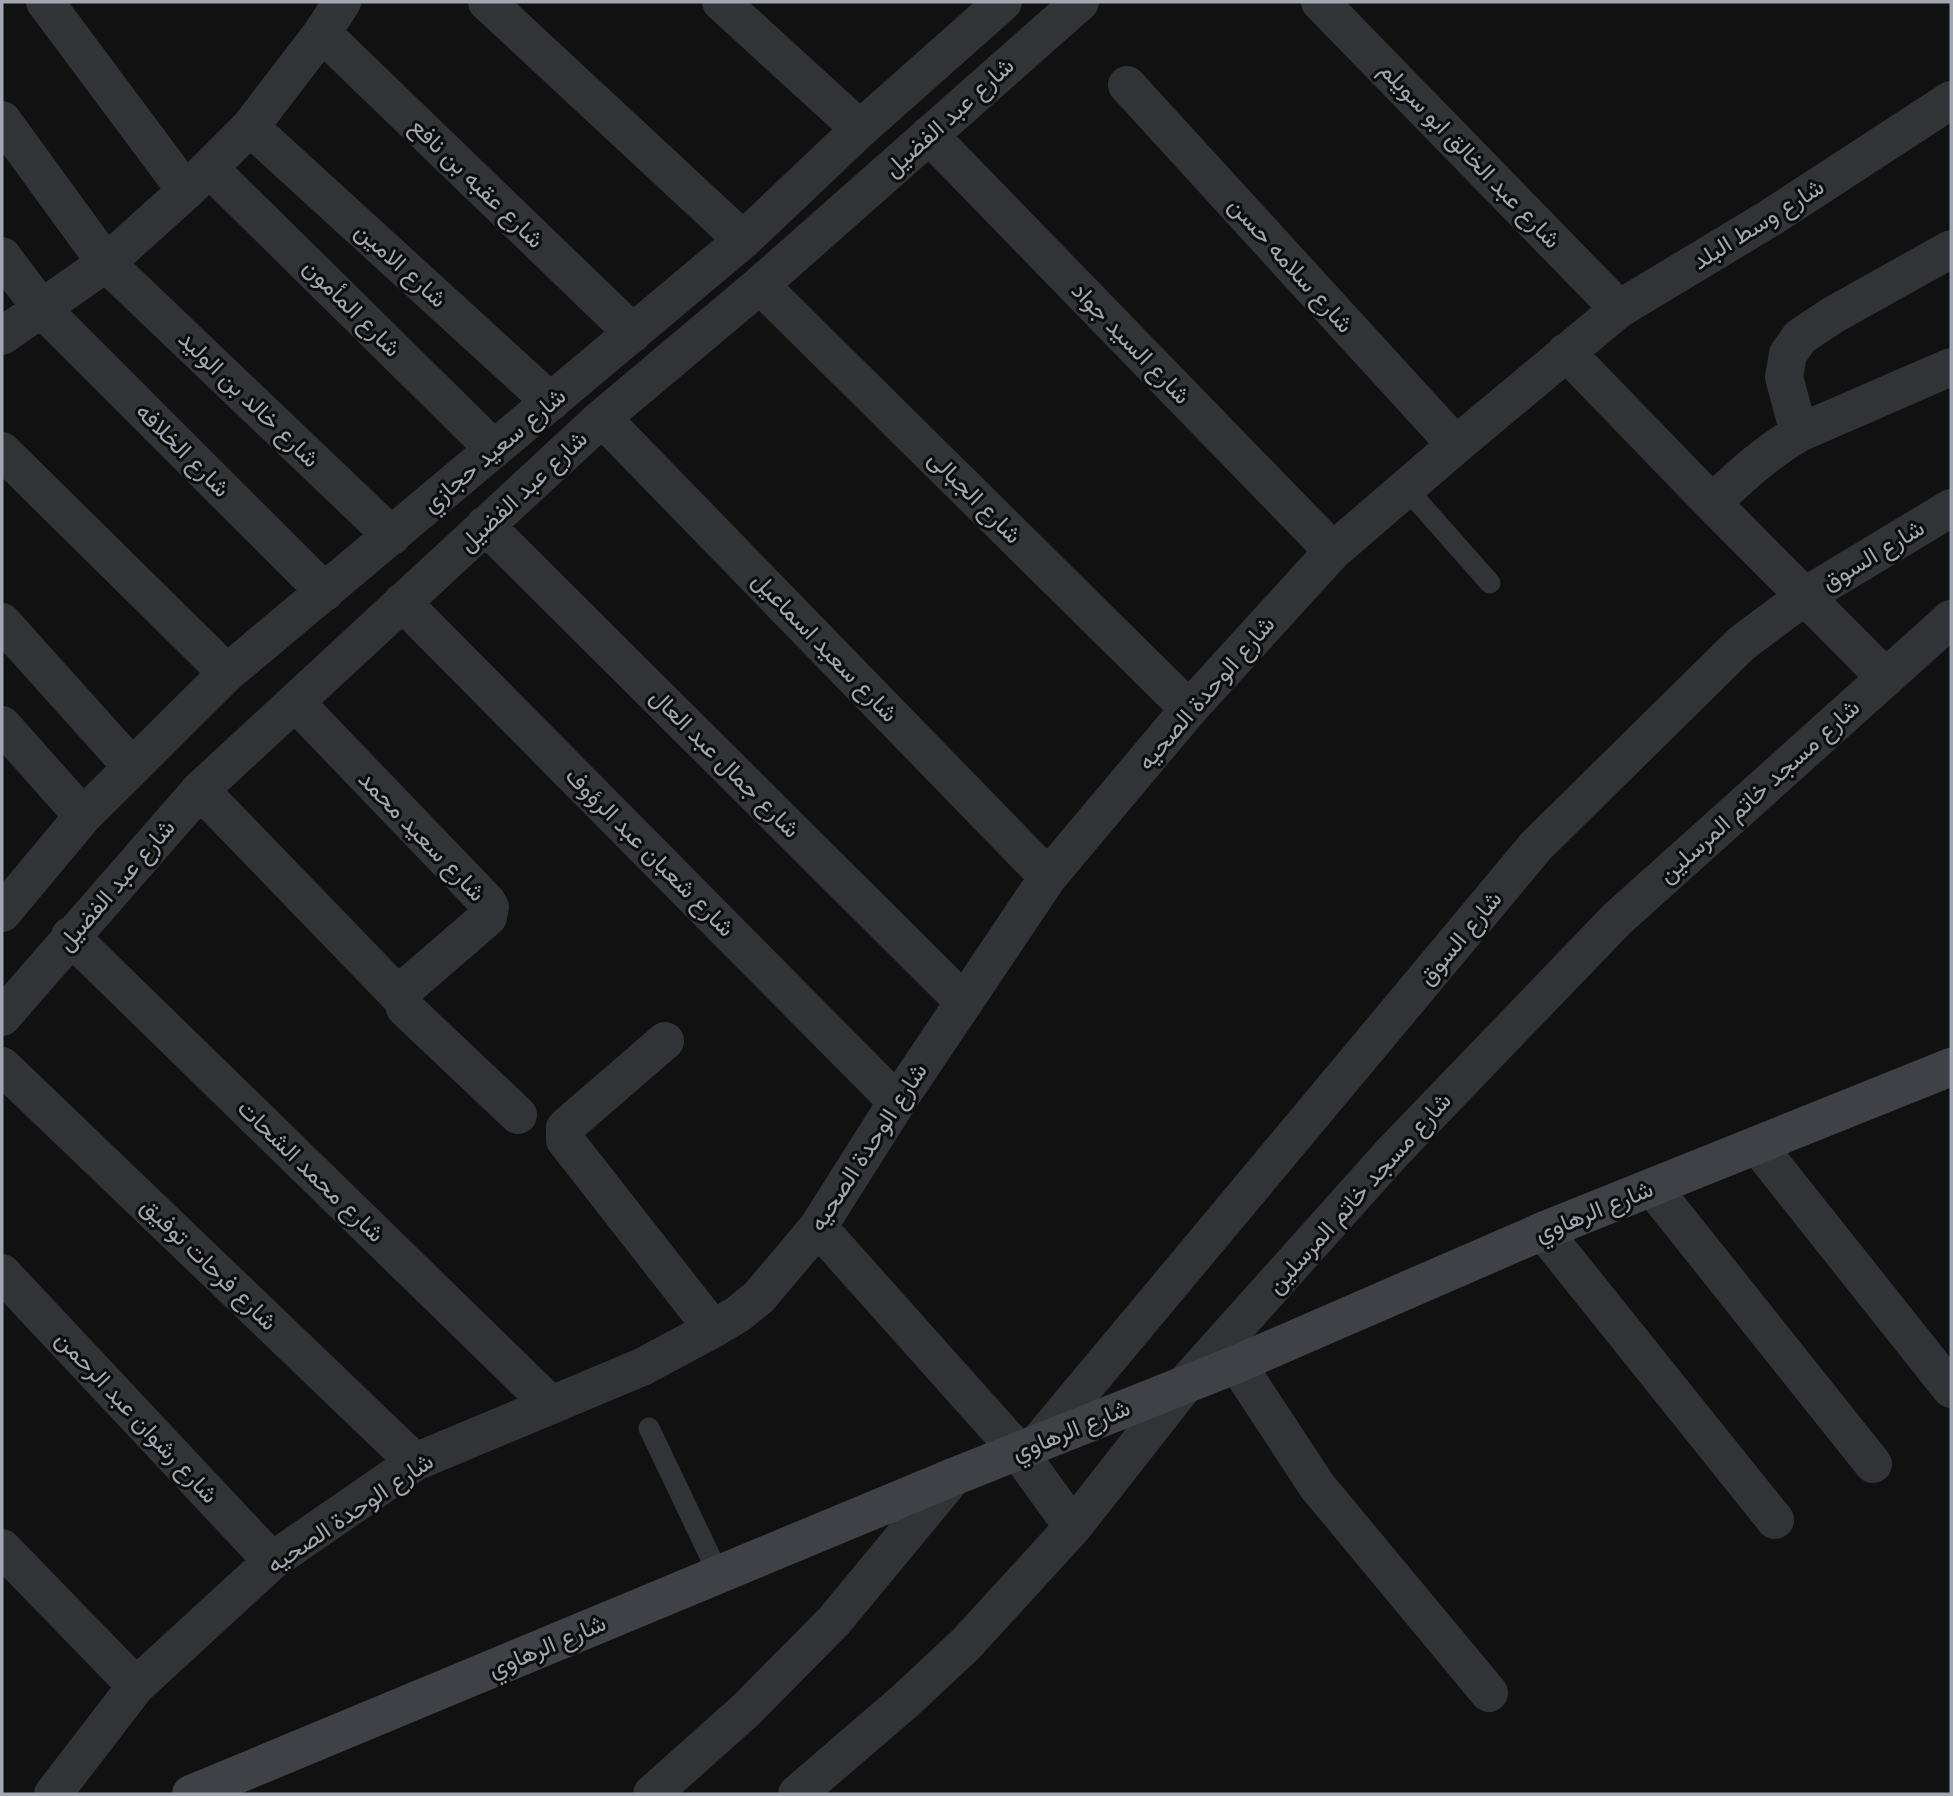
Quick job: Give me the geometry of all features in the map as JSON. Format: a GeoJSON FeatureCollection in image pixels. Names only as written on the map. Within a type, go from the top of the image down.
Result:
{"type":"FeatureCollection","features":[{"type":"Feature","properties":{"kind":"street","name":"شارع المأمون"},"geometry":{"type":"LineString","coordinates":[[45,2],[198,179],[495,449]]}},
{"type":"Feature","properties":{"kind":"street"},"geometry":{"type":"LineString","coordinates":[[487,2],[743,240]]}},
{"type":"Feature","properties":{"kind":"street"},"geometry":{"type":"LineString","coordinates":[[722,2],[860,129]]}},
{"type":"Feature","properties":{"kind":"street","name":"شارع سعيد حجازي"},"geometry":{"type":"LineString","coordinates":[[2,914],[83,816],[227,673],[743,240],[860,129],[1003,2]]}},
{"type":"Feature","properties":{"kind":"street","name":"شارع عبد الفضيل"},"geometry":{"type":"LineString","coordinates":[[2,1017],[200,790],[602,418],[760,285],[1080,2]]}},
{"type":"Feature","properties":{"kind":"street","name":"شارع عبد الخالق ابو سويلم"},"geometry":{"type":"LineString","coordinates":[[1321,2],[1619,309]]}},
{"type":"Feature","properties":{"kind":"street"},"geometry":{"type":"LineString","coordinates":[[2,336],[107,263],[198,179],[250,127],[332,17]]}},
{"type":"Feature","properties":{"kind":"street","name":"شارع عقبه بن نافع"},"geometry":{"type":"LineString","coordinates":[[332,17],[633,333]]}},
{"type":"Feature","properties":{"kind":"street","name":"شارع سلامه حسن"},"geometry":{"type":"LineString","coordinates":[[1127,85],[1456,445]]}},
{"type":"Feature","properties":{"kind":"street","name":"شارع وسط البلد"},"geometry":{"type":"LineString","coordinates":[[1566,352],[1619,309],[1770,218],[1951,100]]}},
{"type":"Feature","properties":{"kind":"street","name":"شارع خالد بن الوليد"},"geometry":{"type":"LineString","coordinates":[[2,120],[107,263],[392,536]]}},
{"type":"Feature","properties":{"kind":"street","name":"شارع الامين"},"geometry":{"type":"LineString","coordinates":[[250,127],[551,402]]}},
{"type":"Feature","properties":{"kind":"street","name":"شارع السيد جواد"},"geometry":{"type":"LineString","coordinates":[[929,135],[1334,551]]}},
{"type":"Feature","properties":{"kind":"street"},"geometry":{"type":"LineString","coordinates":[[1799,433],[1784,377],[1788,354],[1800,337],[1833,315],[1951,249]]}},
{"type":"Feature","properties":{"kind":"street","name":"شارع الخلافه"},"geometry":{"type":"LineString","coordinates":[[2,256],[41,308],[325,592]]}},
{"type":"Feature","properties":{"kind":"street","name":"شارع الجبالى"},"geometry":{"type":"LineString","coordinates":[[760,285],[1189,709]]}},
{"type":"Feature","properties":{"kind":"street"},"geometry":{"type":"LineString","coordinates":[[1566,352],[1886,678]]}},
{"type":"Feature","properties":{"kind":"street","name":"شارع الوحدة الصحيه"},"geometry":{"type":"LineString","coordinates":[[52,1794],[136,1686],[272,1561],[415,1462],[642,1367],[713,1329],[759,1297],[818,1227],[897,1102],[1048,877],[1189,709],[1334,551],[1566,352]]}},
{"type":"Feature","properties":{"kind":"street"},"geometry":{"type":"LineString","coordinates":[[1712,503],[1759,458],[1799,433],[1951,367]]}},
{"type":"Feature","properties":{"kind":"street","name":"شارع سعيد اسماعيل"},"geometry":{"type":"LineString","coordinates":[[602,418],[1048,877]]}},
{"type":"Feature","properties":{"kind":"street"},"geometry":{"type":"LineString","coordinates":[[2,451],[227,673]]}},
{"type":"Feature","properties":{"kind":"street","name":"شارع السوق"},"geometry":{"type":"LineString","coordinates":[[1028,1447],[1536,846],[1742,643],[1805,596],[1951,508]]}},
{"type":"Feature","properties":{"kind":"street","name":"شارع جمال عبد العال"},"geometry":{"type":"LineString","coordinates":[[485,524],[964,1002]]}},
{"type":"Feature","properties":{"kind":"street","name":"شارع شعبان عبد الرؤوف"},"geometry":{"type":"LineString","coordinates":[[402,602],[897,1102]]}},
{"type":"Feature","properties":{"kind":"street","name":"شارع مسجد خاتم المرسلين"},"geometry":{"type":"LineString","coordinates":[[797,1794],[967,1644],[1073,1527],[1186,1383],[1391,1154],[1617,919],[1951,619]]}},
{"type":"Feature","properties":{"kind":"street"},"geometry":{"type":"LineString","coordinates":[[2,622],[132,767]]}},
{"type":"Feature","properties":{"kind":"street","name":"شارع سعيد محمد"},"geometry":{"type":"LineString","coordinates":[[295,702],[490,907],[488,917],[407,987],[402,999]]}},
{"type":"Feature","properties":{"kind":"street"},"geometry":{"type":"LineString","coordinates":[[2,725],[83,816]]}},
{"type":"Feature","properties":{"kind":"street"},"geometry":{"type":"LineString","coordinates":[[200,790],[402,999],[405,1008],[518,1115]]}},
{"type":"Feature","properties":{"kind":"street","name":"شارع محمد الشحات"},"geometry":{"type":"LineString","coordinates":[[70,936],[551,1405]]}},
{"type":"Feature","properties":{"kind":"street"},"geometry":{"type":"LineString","coordinates":[[665,1041],[569,1124],[564,1134],[565,1140],[713,1329]]}},
{"type":"Feature","properties":{"kind":"street","name":"شارع فرحات توفيق"},"geometry":{"type":"LineString","coordinates":[[2,1066],[415,1462]]}},
{"type":"Feature","properties":{"kind":"street","name":"شارع الرهاوي"},"geometry":{"type":"LineString","coordinates":[[191,1794],[953,1477],[1237,1364],[1543,1231],[1951,1068]]}},
{"type":"Feature","properties":{"kind":"street"},"geometry":{"type":"LineString","coordinates":[[1757,1145],[1951,1389]]}},
{"type":"Feature","properties":{"kind":"street"},"geometry":{"type":"LineString","coordinates":[[1652,1187],[1872,1464]]}},
{"type":"Feature","properties":{"kind":"street"},"geometry":{"type":"LineString","coordinates":[[818,1227],[1028,1447],[1073,1527]]}},
{"type":"Feature","properties":{"kind":"street"},"geometry":{"type":"LineString","coordinates":[[1543,1231],[1775,1520]]}},
{"type":"Feature","properties":{"kind":"street","name":"شارع رشوان عبد الرحمن"},"geometry":{"type":"LineString","coordinates":[[2,1273],[272,1561]]}},
{"type":"Feature","properties":{"kind":"street"},"geometry":{"type":"LineString","coordinates":[[1237,1364],[1317,1486],[1489,1693]]}},
{"type":"Feature","properties":{"kind":"street"},"geometry":{"type":"LineString","coordinates":[[652,1794],[746,1710],[834,1621],[953,1477]]}},
{"type":"Feature","properties":{"kind":"street"},"geometry":{"type":"LineString","coordinates":[[2,1548],[136,1686]]}},
{"type":"Feature","properties":{"kind":"lane"},"geometry":{"type":"LineString","coordinates":[[1406,488],[1490,583]]}},
{"type":"Feature","properties":{"kind":"lane"},"geometry":{"type":"LineString","coordinates":[[649,1428],[719,1574]]}}]}
